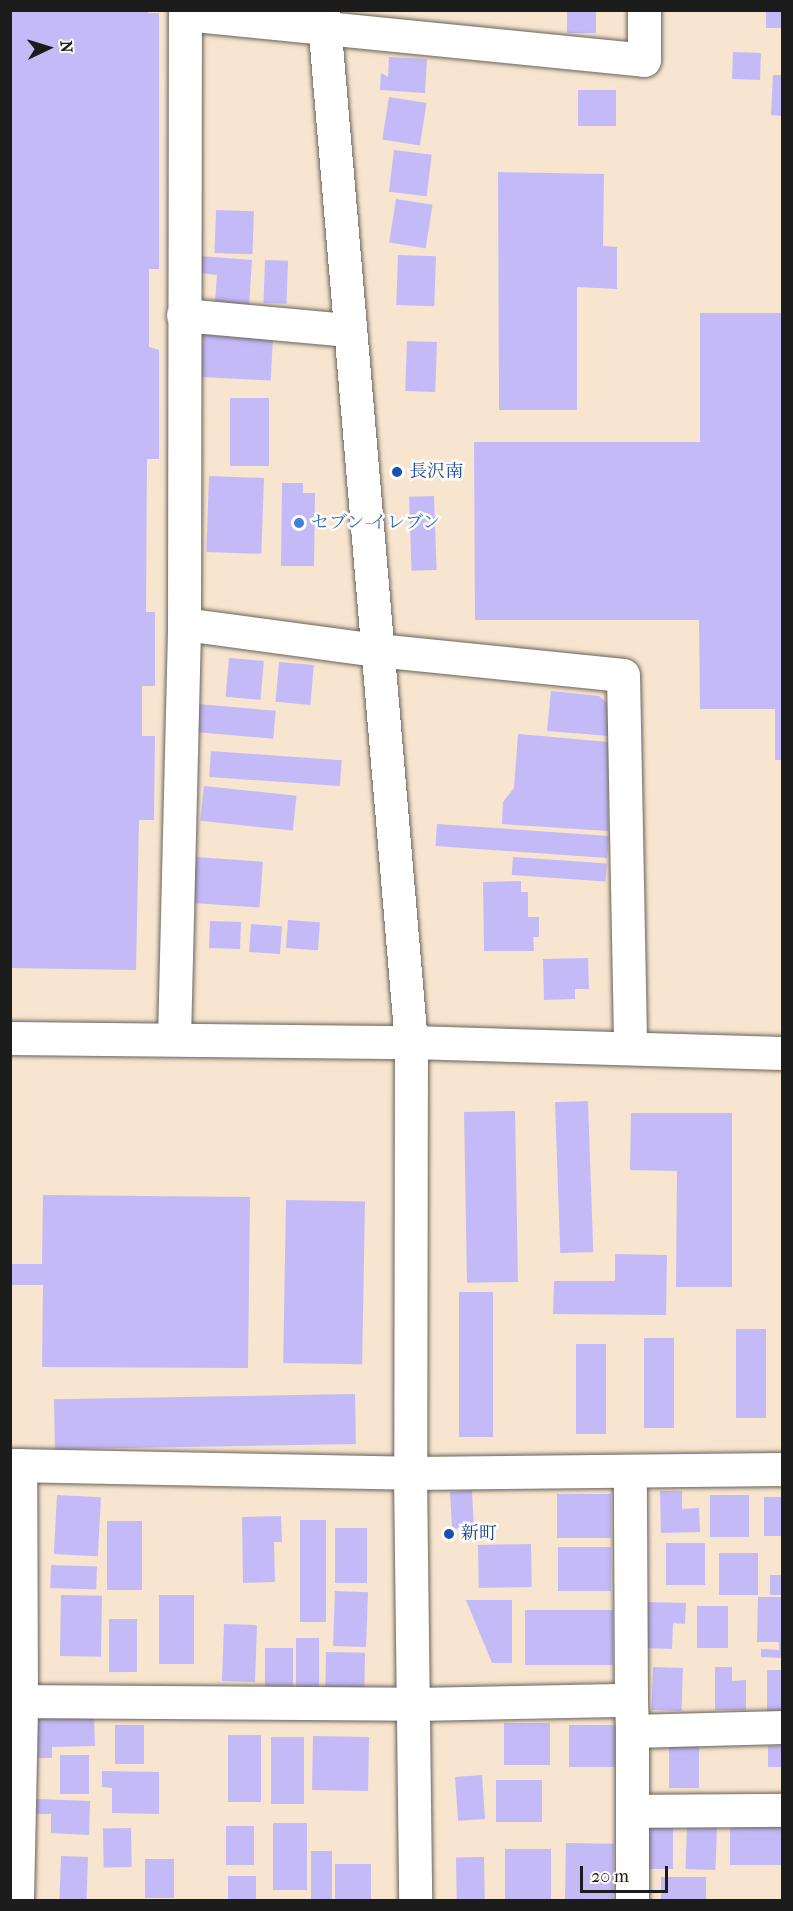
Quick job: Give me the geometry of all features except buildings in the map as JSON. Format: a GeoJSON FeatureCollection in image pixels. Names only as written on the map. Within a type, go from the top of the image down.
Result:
{"type":"FeatureCollection","features":[{"type":"Feature","properties":{"kind":"street"},"geometry":{"type":"LineString","coordinates":[[174,1039],[184,624],[185,12],[323,18],[644,60],[644,10]]}},
{"type":"Feature","properties":{"kind":"street"},"geometry":{"type":"LineString","coordinates":[[323,18],[411,1041],[410,1473],[415,1704],[415,1900]]}},
{"type":"Feature","properties":{"kind":"street"},"geometry":{"type":"LineString","coordinates":[[183,315],[349,330]]}},
{"type":"Feature","properties":{"kind":"street"},"geometry":{"type":"LineString","coordinates":[[184,624],[376,650],[623,675],[630,1047]]}},
{"type":"Feature","properties":{"kind":"street"},"geometry":{"type":"LineString","coordinates":[[10,1038],[411,1041],[783,1053]]}},
{"type":"Feature","properties":{"kind":"street"},"geometry":{"type":"LineString","coordinates":[[17,1900],[15,1465],[410,1473],[783,1469]]}},
{"type":"Feature","properties":{"kind":"street"},"geometry":{"type":"LineString","coordinates":[[630,1471],[632,1900]]}},
{"type":"Feature","properties":{"kind":"street"},"geometry":{"type":"LineString","coordinates":[[16,1701],[415,1704],[631,1715],[783,1727]]}},
{"type":"Feature","properties":{"kind":"street"},"geometry":{"type":"LineString","coordinates":[[632,1810],[783,1810]]}},
{"type":"Feature","properties":{"kind":"place","name":"長沢南"},"geometry":{"type":"Point","coordinates":[397,472]}},
{"type":"Feature","properties":{"kind":"place","name":"セブン-イレブン"},"geometry":{"type":"Point","coordinates":[299,523]}},
{"type":"Feature","properties":{"kind":"place","name":"新町"},"geometry":{"type":"Point","coordinates":[449,1534]}}]}
